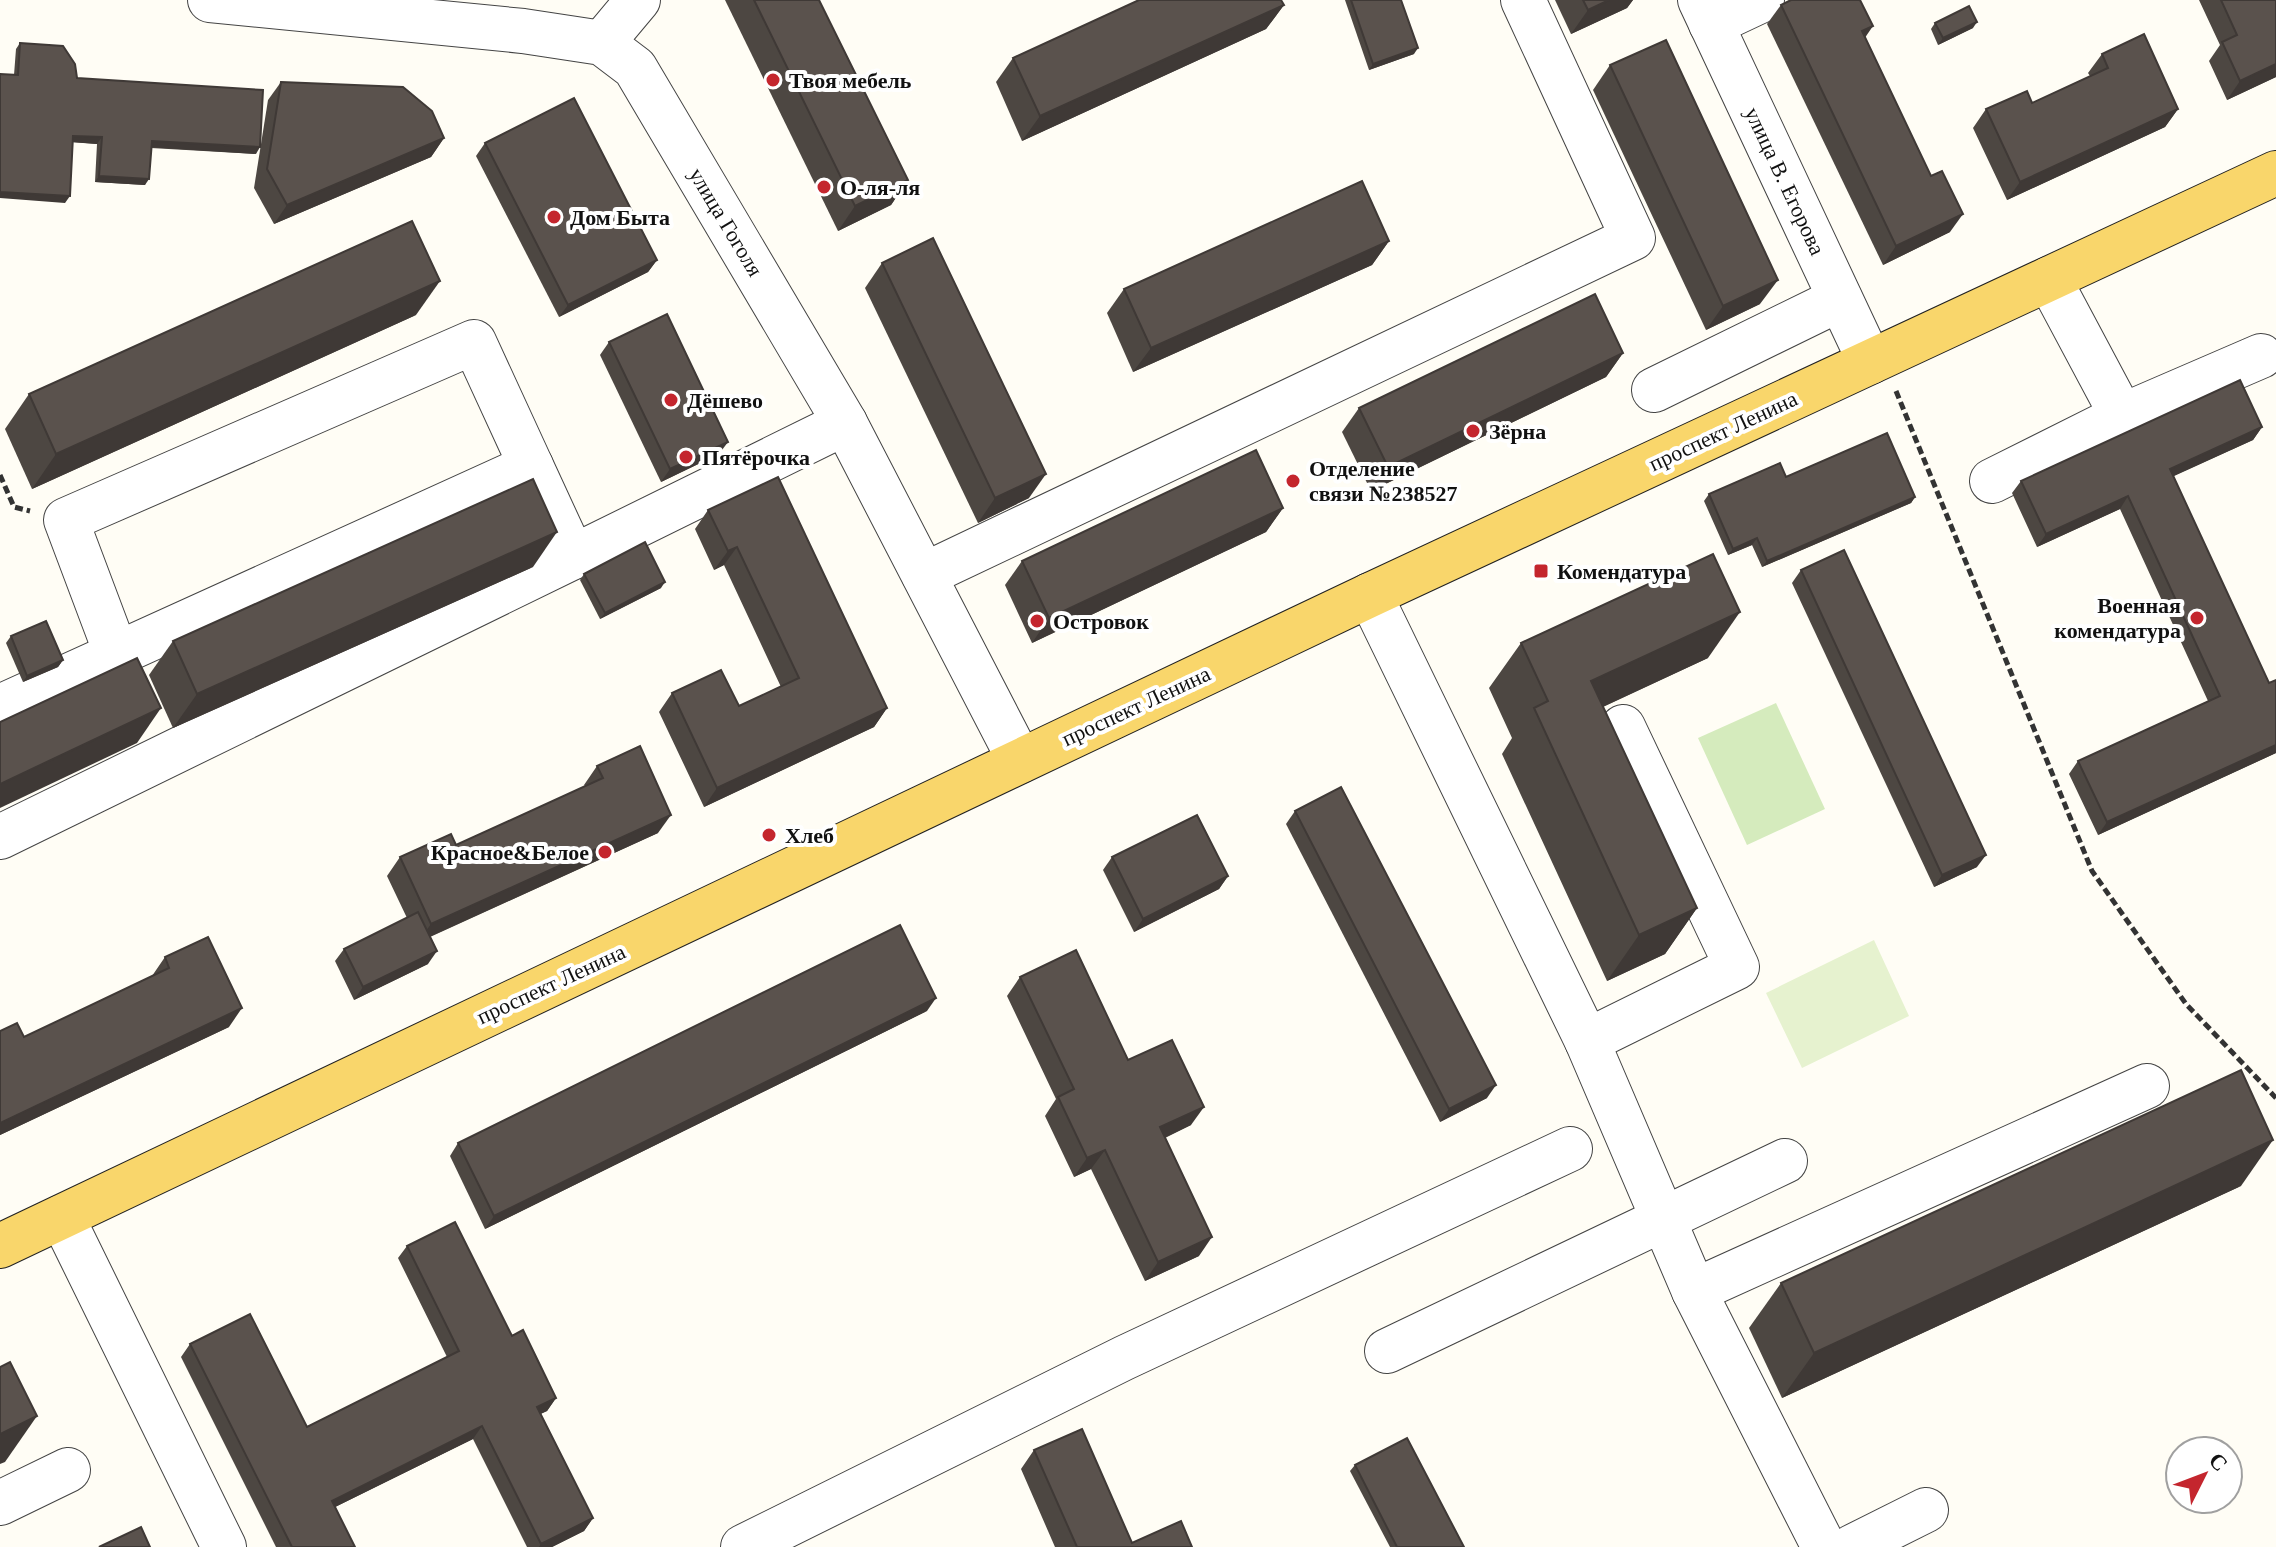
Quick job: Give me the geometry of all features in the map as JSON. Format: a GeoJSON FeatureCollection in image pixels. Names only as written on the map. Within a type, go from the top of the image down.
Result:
{"type":"FeatureCollection","features":[{"type":"Feature","properties":{"kind":"main road","name":"проспект Ленина"},"geometry":{"type":"LineString","coordinates":[[0,1246],[1370,595],[1883,376],[2049,279],[2276,173]]}},
{"type":"Feature","properties":{"kind":"street","name":"улица Гоголя"},"geometry":{"type":"LineString","coordinates":[[210,0],[525,16],[602,43],[635,68],[845,423],[1020,761]]}},
{"type":"Feature","properties":{"kind":"street"},"geometry":{"type":"LineString","coordinates":[[602,43],[638,0]]}},
{"type":"Feature","properties":{"kind":"street"},"geometry":{"type":"LineString","coordinates":[[924,575],[1633,238],[1523,0]]}},
{"type":"Feature","properties":{"kind":"street"},"geometry":{"type":"LineString","coordinates":[[1705,12],[1762,0]]}},
{"type":"Feature","properties":{"kind":"street","name":"улица В. Егорова"},"geometry":{"type":"LineString","coordinates":[[1705,12],[1840,299],[1883,376]]}},
{"type":"Feature","properties":{"kind":"street"},"geometry":{"type":"LineString","coordinates":[[2049,279],[2122,416]]}},
{"type":"Feature","properties":{"kind":"street"},"geometry":{"type":"LineString","coordinates":[[1654,390],[1840,299]]}},
{"type":"Feature","properties":{"kind":"street"},"geometry":{"type":"LineString","coordinates":[[116,653],[66,520],[474,342],[573,557]]}},
{"type":"Feature","properties":{"kind":"street"},"geometry":{"type":"LineString","coordinates":[[1992,481],[2122,416],[2261,356]]}},
{"type":"Feature","properties":{"kind":"street"},"geometry":{"type":"LineString","coordinates":[[0,837],[845,423]]}},
{"type":"Feature","properties":{"kind":"street"},"geometry":{"type":"LineString","coordinates":[[0,707],[531,466]]}},
{"type":"Feature","properties":{"kind":"street"},"geometry":{"type":"LineString","coordinates":[[1370,595],[1587,1041],[1694,1291],[1824,1547]]}},
{"type":"Feature","properties":{"kind":"street"},"geometry":{"type":"LineString","coordinates":[[1587,1041],[1737,967],[1623,727]]}},
{"type":"Feature","properties":{"kind":"street"},"geometry":{"type":"LineString","coordinates":[[1694,1291],[2147,1086]]}},
{"type":"Feature","properties":{"kind":"street"},"geometry":{"type":"LineString","coordinates":[[743,1547],[1124,1358],[1570,1149]]}},
{"type":"Feature","properties":{"kind":"street"},"geometry":{"type":"LineString","coordinates":[[1387,1351],[1785,1161]]}},
{"type":"Feature","properties":{"kind":"street"},"geometry":{"type":"LineString","coordinates":[[62,1217],[224,1547]]}},
{"type":"Feature","properties":{"kind":"street"},"geometry":{"type":"LineString","coordinates":[[0,1503],[68,1470]]}},
{"type":"Feature","properties":{"kind":"street"},"geometry":{"type":"LineString","coordinates":[[1852,1547],[1926,1510]]}},
{"type":"Feature","properties":{"kind":"path"},"geometry":{"type":"LineString","coordinates":[[1883,376],[2092,871],[2186,1004],[2276,1098]]}},
{"type":"Feature","properties":{"kind":"path"},"geometry":{"type":"LineString","coordinates":[[0,475],[14,507],[66,520]]}},
{"type":"Feature","properties":{"kind":"green space"},"geometry":{"type":"Polygon","coordinates":[[[1776,703],[1825,809],[1747,845],[1698,738],[1776,703]]]}},
{"type":"Feature","properties":{"kind":"green space"},"geometry":{"type":"Polygon","coordinates":[[[1874,940],[1909,1016],[1802,1068],[1766,993],[1874,940]]]}},
{"type":"Feature","properties":{"kind":"building"},"geometry":{"type":"Polygon","coordinates":[[[754,0],[819,0],[908,180],[855,206],[754,0]]]}},
{"type":"Feature","properties":{"kind":"building"},"geometry":{"type":"Polygon","coordinates":[[[1139,0],[1281,0],[1284,5],[1040,116],[1013,58],[1139,0]]]}},
{"type":"Feature","properties":{"kind":"building"},"geometry":{"type":"Polygon","coordinates":[[[1351,0],[1401,0],[1418,48],[1373,64],[1351,0]]]}},
{"type":"Feature","properties":{"kind":"building"},"geometry":{"type":"Polygon","coordinates":[[[1583,0],[1609,0],[1588,10],[1583,0]]]}},
{"type":"Feature","properties":{"kind":"building"},"geometry":{"type":"Polygon","coordinates":[[[1791,0],[1860,0],[1873,26],[1862,31],[1931,176],[1942,171],[1963,214],[1896,246],[1781,5],[1791,0]]]}},
{"type":"Feature","properties":{"kind":"building"},"geometry":{"type":"Polygon","coordinates":[[[2221,0],[2276,0],[2276,64],[2240,81],[2222,42],[2237,35],[2221,0]]]}},
{"type":"Feature","properties":{"kind":"building"},"geometry":{"type":"Polygon","coordinates":[[[1969,6],[1977,22],[1943,38],[1935,23],[1969,6]]]}},
{"type":"Feature","properties":{"kind":"building"},"geometry":{"type":"Polygon","coordinates":[[[2144,34],[2178,109],[2020,182],[1986,109],[2027,91],[2032,103],[2108,68],[2102,54],[2144,34]]]}},
{"type":"Feature","properties":{"kind":"building"},"geometry":{"type":"Polygon","coordinates":[[[1666,40],[1778,280],[1723,306],[1610,65],[1666,40]]]}},
{"type":"Feature","properties":{"kind":"building"},"geometry":{"type":"Polygon","coordinates":[[[20,43],[63,46],[75,64],[77,78],[263,90],[260,147],[152,141],[149,179],[99,176],[102,137],[73,136],[70,196],[0,192],[0,74],[18,75],[20,43]]]}},
{"type":"Feature","properties":{"kind":"building"},"geometry":{"type":"Polygon","coordinates":[[[281,82],[403,87],[432,111],[444,138],[287,205],[267,169],[281,82]]]}},
{"type":"Feature","properties":{"kind":"building"},"geometry":{"type":"Polygon","coordinates":[[[574,98],[657,260],[568,305],[485,143],[574,98]]]}},
{"type":"Feature","properties":{"kind":"building"},"geometry":{"type":"Polygon","coordinates":[[[1362,181],[1389,241],[1151,348],[1124,289],[1362,181]]]}},
{"type":"Feature","properties":{"kind":"building"},"geometry":{"type":"Polygon","coordinates":[[[412,221],[440,281],[56,454],[29,394],[412,221]]]}},
{"type":"Feature","properties":{"kind":"building"},"geometry":{"type":"Polygon","coordinates":[[[933,238],[1046,474],[995,498],[882,263],[933,238]]]}},
{"type":"Feature","properties":{"kind":"building"},"geometry":{"type":"Polygon","coordinates":[[[1595,294],[1623,353],[1388,467],[1359,408],[1595,294]]]}},
{"type":"Feature","properties":{"kind":"building"},"geometry":{"type":"Polygon","coordinates":[[[667,314],[728,442],[670,469],[609,342],[667,314]]]}},
{"type":"Feature","properties":{"kind":"building","name":"Военная комендатура"},"geometry":{"type":"Polygon","coordinates":[[[2240,380],[2262,427],[2170,469],[2269,683],[2276,680],[2276,745],[2107,822],[2078,761],[2220,696],[2128,496],[2046,534],[2021,481],[2240,380]]]}},
{"type":"Feature","properties":{"kind":"building"},"geometry":{"type":"Polygon","coordinates":[[[1887,433],[1915,497],[1767,561],[1757,538],[1733,549],[1709,494],[1780,463],[1786,477],[1887,433]]]}},
{"type":"Feature","properties":{"kind":"building"},"geometry":{"type":"Polygon","coordinates":[[[1256,450],[1283,508],[1049,618],[1022,561],[1256,450]]]}},
{"type":"Feature","properties":{"kind":"building"},"geometry":{"type":"Polygon","coordinates":[[[778,477],[887,708],[717,788],[672,693],[721,670],[739,706],[799,678],[737,547],[728,551],[708,510],[778,477]]]}},
{"type":"Feature","properties":{"kind":"building"},"geometry":{"type":"Polygon","coordinates":[[[533,479],[557,532],[197,694],[173,641],[533,479]]]}},
{"type":"Feature","properties":{"kind":"building"},"geometry":{"type":"Polygon","coordinates":[[[645,542],[665,582],[605,613],[584,574],[645,542]]]}},
{"type":"Feature","properties":{"kind":"building"},"geometry":{"type":"Polygon","coordinates":[[[1844,550],[1986,855],[1942,875],[1801,570],[1844,550]]]}},
{"type":"Feature","properties":{"kind":"building"},"geometry":{"type":"Polygon","coordinates":[[[1713,554],[1740,612],[1591,681],[1697,908],[1639,935],[1534,708],[1548,701],[1521,643],[1713,554]]]}},
{"type":"Feature","properties":{"kind":"building"},"geometry":{"type":"Polygon","coordinates":[[[46,621],[63,660],[27,676],[11,636],[46,621]]]}},
{"type":"Feature","properties":{"kind":"building"},"geometry":{"type":"Polygon","coordinates":[[[137,658],[161,708],[0,784],[0,722],[137,658]]]}},
{"type":"Feature","properties":{"kind":"building"},"geometry":{"type":"Polygon","coordinates":[[[640,746],[671,815],[431,924],[400,857],[451,834],[456,845],[603,778],[597,766],[640,746]]]}},
{"type":"Feature","properties":{"kind":"building"},"geometry":{"type":"Polygon","coordinates":[[[1341,787],[1496,1085],[1449,1109],[1295,811],[1341,787]]]}},
{"type":"Feature","properties":{"kind":"building"},"geometry":{"type":"Polygon","coordinates":[[[1197,815],[1228,876],[1143,919],[1112,857],[1197,815]]]}},
{"type":"Feature","properties":{"kind":"building"},"geometry":{"type":"Polygon","coordinates":[[[418,912],[437,951],[363,987],[344,949],[418,912]]]}},
{"type":"Feature","properties":{"kind":"building"},"geometry":{"type":"Polygon","coordinates":[[[900,925],[936,998],[494,1216],[458,1143],[900,925]]]}},
{"type":"Feature","properties":{"kind":"building"},"geometry":{"type":"Polygon","coordinates":[[[208,937],[242,1008],[0,1123],[0,1031],[17,1023],[24,1037],[169,968],[165,957],[208,937]]]}},
{"type":"Feature","properties":{"kind":"building"},"geometry":{"type":"Polygon","coordinates":[[[1076,950],[1128,1060],[1172,1040],[1204,1107],[1160,1127],[1212,1237],[1158,1262],[1105,1150],[1087,1158],[1058,1097],[1074,1089],[1020,977],[1076,950]]]}},
{"type":"Feature","properties":{"kind":"building"},"geometry":{"type":"Polygon","coordinates":[[[2241,1070],[2273,1140],[1814,1353],[1781,1283],[2241,1070]]]}},
{"type":"Feature","properties":{"kind":"building"},"geometry":{"type":"Polygon","coordinates":[[[455,1222],[512,1336],[523,1330],[556,1398],[537,1407],[593,1518],[541,1544],[482,1426],[332,1501],[355,1547],[292,1547],[190,1344],[250,1314],[307,1427],[459,1351],[407,1246],[455,1222]]]}},
{"type":"Feature","properties":{"kind":"building"},"geometry":{"type":"Polygon","coordinates":[[[10,1362],[37,1416],[0,1434],[0,1367],[10,1362]]]}},
{"type":"Feature","properties":{"kind":"building"},"geometry":{"type":"Polygon","coordinates":[[[1082,1429],[1132,1543],[1181,1521],[1192,1547],[1077,1547],[1034,1450],[1082,1429]]]}},
{"type":"Feature","properties":{"kind":"building"},"geometry":{"type":"Polygon","coordinates":[[[1407,1438],[1464,1547],[1397,1547],[1355,1465],[1407,1438]]]}},
{"type":"Feature","properties":{"kind":"building"},"geometry":{"type":"Polygon","coordinates":[[[141,1527],[150,1547],[99,1547],[141,1527]]]}},
{"type":"Feature","properties":{"kind":"place","name":"Твоя мебель"},"geometry":{"type":"Point","coordinates":[773,80]}},
{"type":"Feature","properties":{"kind":"place","name":"О-ля-ля"},"geometry":{"type":"Point","coordinates":[824,187]}},
{"type":"Feature","properties":{"kind":"place","name":"Дом Быта"},"geometry":{"type":"Point","coordinates":[554,217]}},
{"type":"Feature","properties":{"kind":"place","name":"Дёшево"},"geometry":{"type":"Point","coordinates":[671,400]}},
{"type":"Feature","properties":{"kind":"place","name":"Зёрна"},"geometry":{"type":"Point","coordinates":[1473,431]}},
{"type":"Feature","properties":{"kind":"place","name":"Пятёрочка"},"geometry":{"type":"Point","coordinates":[686,457]}},
{"type":"Feature","properties":{"kind":"place","name":"Отделение связи №238527"},"geometry":{"type":"Point","coordinates":[1293,481]}},
{"type":"Feature","properties":{"kind":"place","name":"Комендатура"},"geometry":{"type":"Point","coordinates":[1541,571]}},
{"type":"Feature","properties":{"kind":"place","name":"Военная комендатура"},"geometry":{"type":"Point","coordinates":[2197,618]}},
{"type":"Feature","properties":{"kind":"place","name":"Островок"},"geometry":{"type":"Point","coordinates":[1037,621]}},
{"type":"Feature","properties":{"kind":"place","name":"Хлеб"},"geometry":{"type":"Point","coordinates":[769,835]}},
{"type":"Feature","properties":{"kind":"place","name":"Красное&Белое"},"geometry":{"type":"Point","coordinates":[605,852]}}]}
